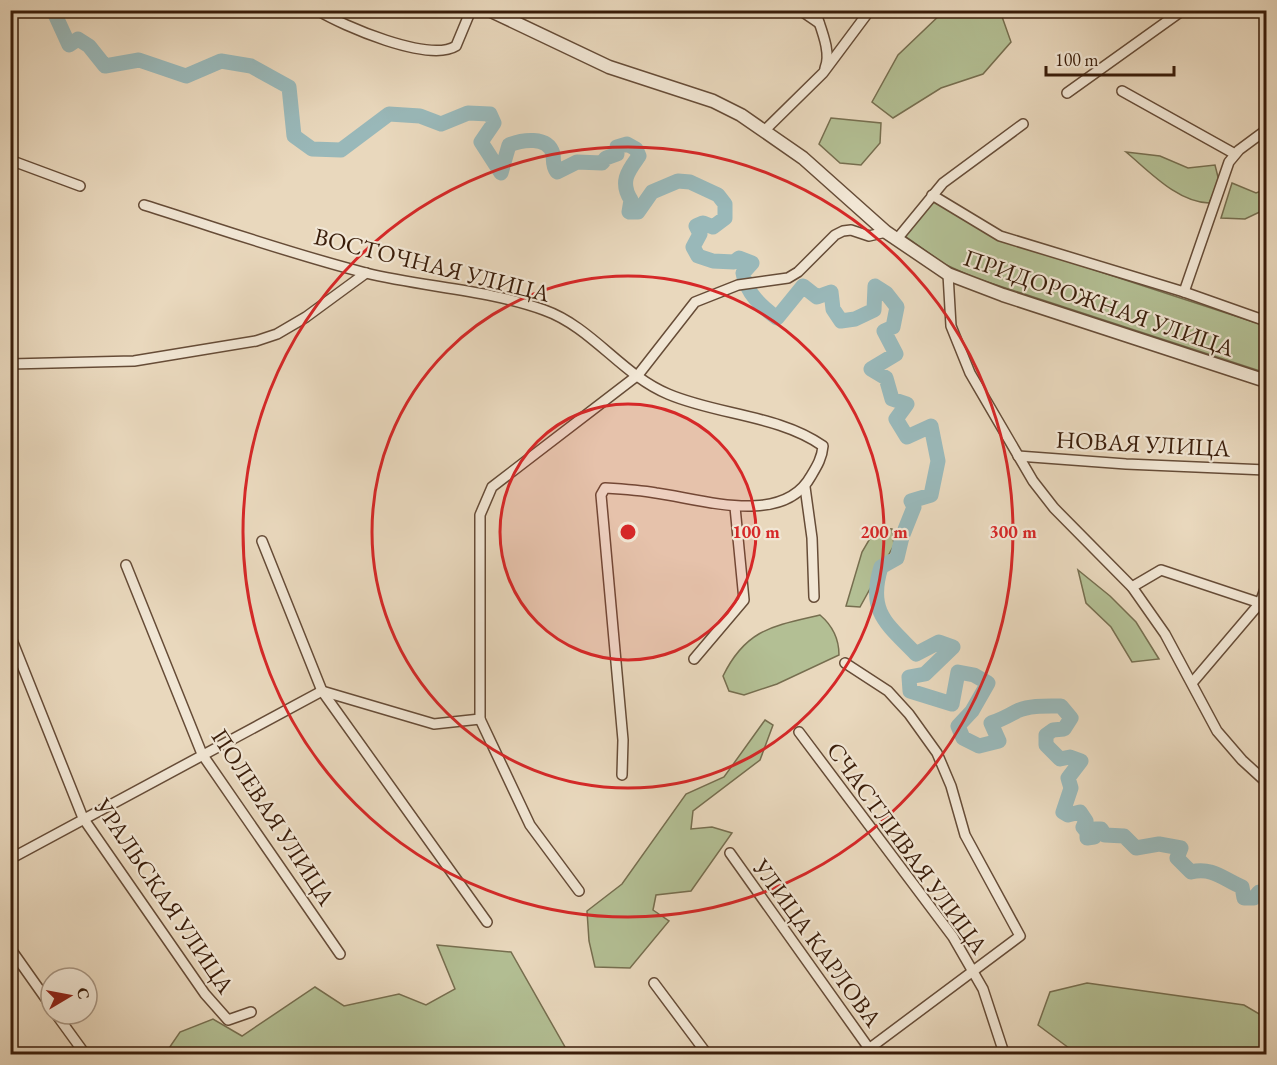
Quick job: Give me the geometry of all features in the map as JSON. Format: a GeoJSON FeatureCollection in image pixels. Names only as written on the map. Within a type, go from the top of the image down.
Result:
{"type":"FeatureCollection","features":[{"type":"Feature","properties":{"kind":"street"},"geometry":{"type":"LineString","coordinates":[[317,10],[337,22],[394,44],[441,51],[456,46],[471,10]]}},
{"type":"Feature","properties":{"kind":"street","name":"ПРИДОРОЖНАЯ УЛИЦА"},"geometry":{"type":"LineString","coordinates":[[489,10],[609,67],[713,101],[765,130],[803,158],[886,232],[948,274],[993,292],[1266,381]]}},
{"type":"Feature","properties":{"kind":"street"},"geometry":{"type":"LineString","coordinates":[[800,10],[819,23]]}},
{"type":"Feature","properties":{"kind":"street"},"geometry":{"type":"LineString","coordinates":[[815,10],[827,62],[823,74]]}},
{"type":"Feature","properties":{"kind":"street"},"geometry":{"type":"LineString","coordinates":[[765,130],[823,74],[870,10]]}},
{"type":"Feature","properties":{"kind":"street"},"geometry":{"type":"LineString","coordinates":[[1067,93],[1183,10]]}},
{"type":"Feature","properties":{"kind":"street"},"geometry":{"type":"LineString","coordinates":[[1122,91],[1235,154]]}},
{"type":"Feature","properties":{"kind":"street"},"geometry":{"type":"LineString","coordinates":[[897,239],[932,195],[958,170],[1023,123]]}},
{"type":"Feature","properties":{"kind":"street"},"geometry":{"type":"LineString","coordinates":[[1184,292],[1223,178],[1235,154],[1266,130]]}},
{"type":"Feature","properties":{"kind":"street"},"geometry":{"type":"LineString","coordinates":[[10,160],[80,186]]}},
{"type":"Feature","properties":{"kind":"street"},"geometry":{"type":"LineString","coordinates":[[932,195],[1000,236],[1184,292],[1266,321]]}},
{"type":"Feature","properties":{"kind":"street","name":"ВОСТОЧНАЯ УЛИЦА"},"geometry":{"type":"LineString","coordinates":[[144,205],[366,273],[545,310],[574,325],[662,392],[687,402],[772,424],[823,446],[822,457],[805,488]]}},
{"type":"Feature","properties":{"kind":"street"},"geometry":{"type":"LineString","coordinates":[[579,891],[530,825],[480,719],[480,516],[492,486],[638,375],[695,302],[738,285],[788,278],[798,272],[835,235],[843,231],[851,230],[869,236],[886,232]]}},
{"type":"Feature","properties":{"kind":"street"},"geometry":{"type":"LineString","coordinates":[[10,364],[134,361],[256,341],[277,334],[306,317],[366,273]]}},
{"type":"Feature","properties":{"kind":"street"},"geometry":{"type":"LineString","coordinates":[[948,274],[951,326],[970,373],[1033,481],[1054,508],[1132,586],[1165,634],[1217,731],[1242,760],[1266,782]]}},
{"type":"Feature","properties":{"kind":"street","name":"НОВАЯ УЛИЦА"},"geometry":{"type":"LineString","coordinates":[[1018,456],[1126,465],[1266,470]]}},
{"type":"Feature","properties":{"kind":"street"},"geometry":{"type":"LineString","coordinates":[[622,776],[623,740],[601,495],[605,488],[655,492],[735,507],[762,506],[784,499],[805,488],[812,538],[814,597]]}},
{"type":"Feature","properties":{"kind":"street"},"geometry":{"type":"LineString","coordinates":[[694,659],[744,600],[735,507]]}},
{"type":"Feature","properties":{"kind":"street"},"geometry":{"type":"LineString","coordinates":[[262,541],[322,691],[486,922]]}},
{"type":"Feature","properties":{"kind":"street","name":"ПОЛЕВАЯ УЛИЦА"},"geometry":{"type":"LineString","coordinates":[[126,565],[202,754],[340,954]]}},
{"type":"Feature","properties":{"kind":"street"},"geometry":{"type":"LineString","coordinates":[[1132,586],[1161,570],[1263,604]]}},
{"type":"Feature","properties":{"kind":"street"},"geometry":{"type":"LineString","coordinates":[[1192,683],[1263,604],[1266,586]]}},
{"type":"Feature","properties":{"kind":"street","name":"УРАЛЬСКАЯ УЛИЦА"},"geometry":{"type":"LineString","coordinates":[[10,635],[83,818],[205,994],[228,1020],[251,1012]]}},
{"type":"Feature","properties":{"kind":"street"},"geometry":{"type":"LineString","coordinates":[[845,663],[888,691],[909,714],[937,753],[951,786],[965,835],[1020,936],[868,1053]]}},
{"type":"Feature","properties":{"kind":"street"},"geometry":{"type":"LineString","coordinates":[[10,859],[322,691],[434,724],[480,719]]}},
{"type":"Feature","properties":{"kind":"street","name":"СЧАСТЛИВАЯ УЛИЦА"},"geometry":{"type":"LineString","coordinates":[[799,732],[953,938],[983,989],[1003,1050],[1007,1054]]}},
{"type":"Feature","properties":{"kind":"street","name":"УЛИЦА КАРЛОВА"},"geometry":{"type":"LineString","coordinates":[[729,853],[868,1053]]}},
{"type":"Feature","properties":{"kind":"street"},"geometry":{"type":"LineString","coordinates":[[10,948],[39,989]]}},
{"type":"Feature","properties":{"kind":"street"},"geometry":{"type":"LineString","coordinates":[[654,984],[707,1054]]}},
{"type":"Feature","properties":{"kind":"street"},"geometry":{"type":"LineString","coordinates":[[64,1026],[84,1054]]}},
{"type":"Feature","properties":{"kind":"green space"},"geometry":{"type":"Polygon","coordinates":[[[944,11],[1000,11],[1011,42],[983,74],[941,88],[893,118],[872,102],[898,55],[944,11]]]}},
{"type":"Feature","properties":{"kind":"green space"},"geometry":{"type":"Polygon","coordinates":[[[831,118],[881,123],[880,143],[861,165],[840,163],[819,144],[831,118]]]}},
{"type":"Feature","properties":{"kind":"green space"},"geometry":{"type":"Polygon","coordinates":[[[1126,152],[1160,156],[1188,168],[1215,165],[1219,181],[1209,203],[1197,201],[1175,191],[1126,152]]]}},
{"type":"Feature","properties":{"kind":"green space"},"geometry":{"type":"Polygon","coordinates":[[[1232,183],[1256,193],[1266,189],[1266,209],[1245,219],[1221,218],[1232,183]]]}},
{"type":"Feature","properties":{"kind":"green space"},"geometry":{"type":"Polygon","coordinates":[[[932,201],[950,208],[982,230],[1000,239],[1266,326],[1266,373],[975,278],[944,264],[905,236],[932,201]]]}},
{"type":"Feature","properties":{"kind":"green space"},"geometry":{"type":"Polygon","coordinates":[[[876,528],[892,529],[894,545],[860,607],[846,606],[862,552],[876,528]]]}},
{"type":"Feature","properties":{"kind":"green space"},"geometry":{"type":"Polygon","coordinates":[[[1078,570],[1110,596],[1136,622],[1159,659],[1132,662],[1111,627],[1086,603],[1078,570]]]}},
{"type":"Feature","properties":{"kind":"green space"},"geometry":{"type":"Polygon","coordinates":[[[820,615],[834,633],[839,655],[777,684],[744,695],[729,691],[723,676],[741,648],[751,639],[775,627],[820,615]]]}},
{"type":"Feature","properties":{"kind":"green space"},"geometry":{"type":"Polygon","coordinates":[[[765,720],[773,725],[760,760],[693,811],[691,829],[712,827],[732,833],[691,891],[656,895],[653,910],[669,921],[630,968],[595,967],[589,941],[587,911],[622,884],[686,794],[724,777],[765,720]]]}},
{"type":"Feature","properties":{"kind":"green space"},"geometry":{"type":"Polygon","coordinates":[[[437,945],[511,952],[569,1054],[165,1054],[180,1032],[213,1019],[242,1036],[315,987],[344,1006],[399,994],[426,1005],[455,989],[437,945]]]}},
{"type":"Feature","properties":{"kind":"green space"},"geometry":{"type":"Polygon","coordinates":[[[1087,983],[1244,1005],[1266,1018],[1266,1054],[1119,1054],[1115,1048],[1077,1054],[1038,1025],[1050,992],[1087,983]]]}},
{"type":"Feature","properties":{"kind":"waterway"},"geometry":{"type":"LineString","coordinates":[[53,10],[69,45],[78,39],[89,46],[105,66],[139,60],[186,76],[221,61],[251,66],[289,87],[294,136],[312,149],[341,150],[389,114],[420,116],[441,124],[468,113],[490,114],[494,123],[481,142],[501,173],[509,145],[520,142],[534,140],[546,144],[553,154],[557,172],[577,162],[602,163],[606,158],[617,154],[617,147],[627,144],[636,149],[639,156],[629,171],[626,181],[627,193],[631,200],[629,212],[638,212],[652,192],[678,181],[690,182],[718,195],[725,204],[725,218],[713,227],[703,223],[696,226],[700,234],[693,247],[698,256],[713,261],[734,262],[739,258],[752,263],[743,273],[747,287],[760,304],[777,318],[803,286],[817,297],[831,292],[833,309],[841,321],[855,319],[874,310],[875,286],[886,293],[897,307],[893,327],[884,331],[896,354],[871,369],[886,378],[892,399],[907,404],[896,419],[907,437],[931,426],[938,461],[931,495],[911,501],[914,507],[902,537],[897,558],[881,567],[877,582],[878,606],[888,625],[916,654],[939,642],[953,647],[925,674],[909,677],[910,691],[952,704],[958,672],[974,675],[988,683],[972,711],[958,726],[963,738],[979,746],[999,741],[991,723],[1027,708],[1061,706],[1071,718],[1064,729],[1053,730],[1046,735],[1046,745],[1060,759],[1070,757],[1081,761],[1068,778],[1071,788],[1063,812],[1068,815],[1080,812],[1086,821],[1083,827],[1087,832],[1087,838],[1094,837],[1095,829],[1101,829],[1105,835],[1124,836],[1136,848],[1159,844],[1181,848],[1177,858],[1191,872],[1212,872],[1242,887],[1244,898],[1254,898],[1259,892],[1266,894]]}}]}
